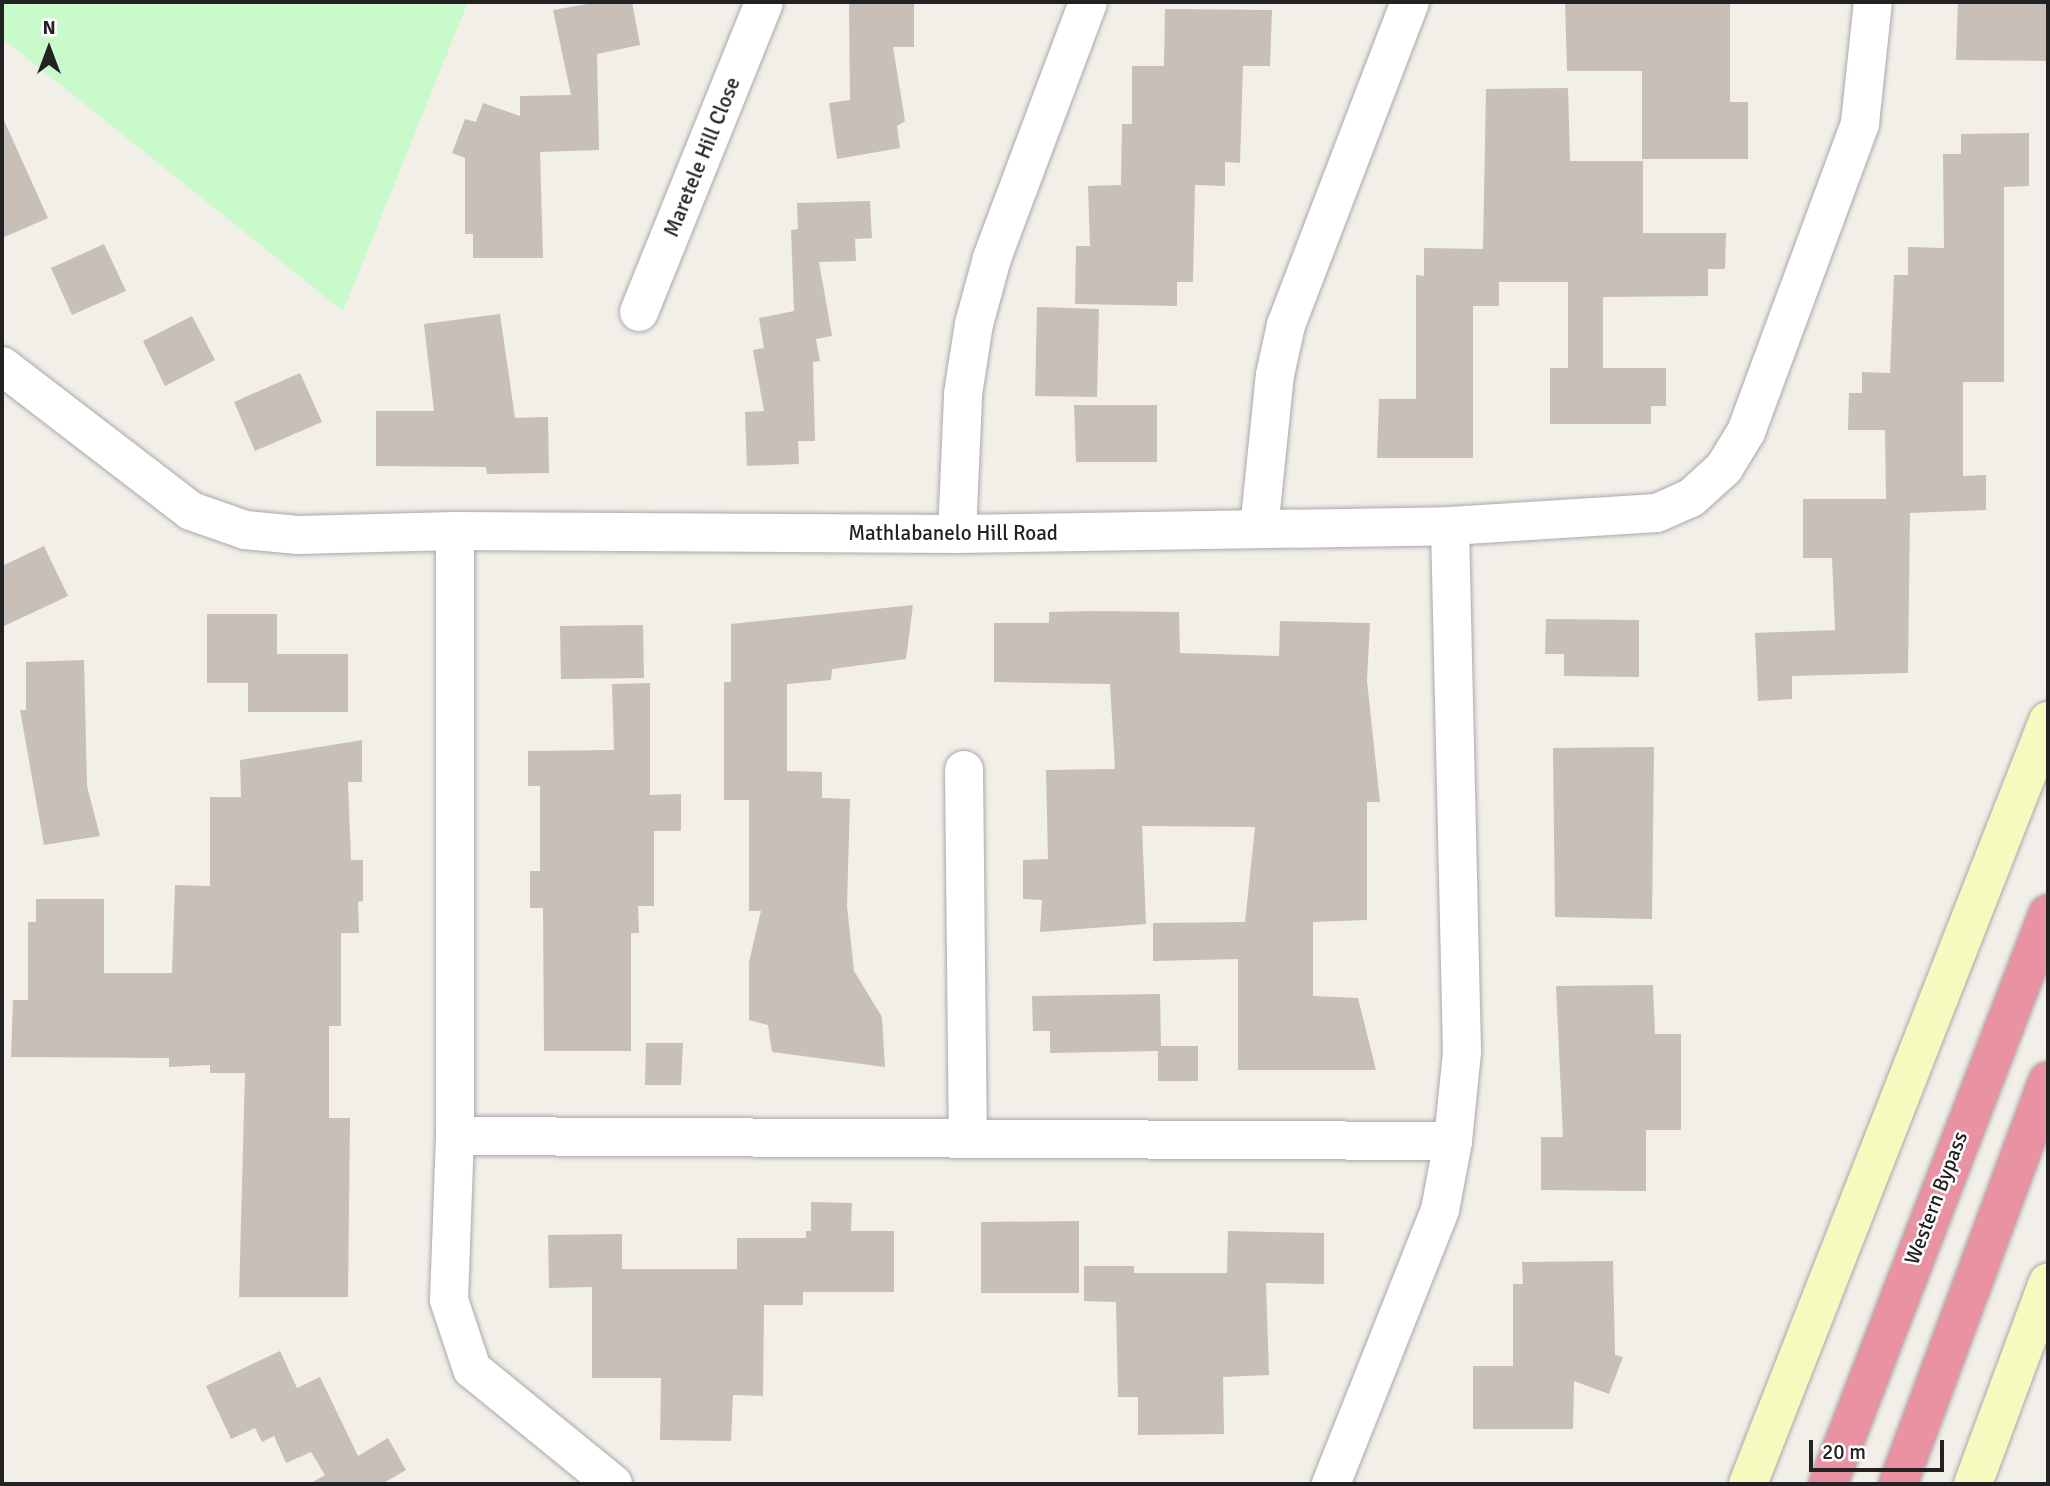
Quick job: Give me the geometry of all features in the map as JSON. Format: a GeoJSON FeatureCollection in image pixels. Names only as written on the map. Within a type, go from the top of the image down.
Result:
{"type":"FeatureCollection","features":[{"type":"Feature","properties":{"kind":"highway","name":"Western Bypass"},"geometry":{"type":"LineString","coordinates":[[1828,1484],[2048,914]]}},
{"type":"Feature","properties":{"kind":"highway"},"geometry":{"type":"LineString","coordinates":[[1898,1484],[1980,1254],[2048,1081]]}},
{"type":"Feature","properties":{"kind":"street","name":"Maretele Hill Close"},"geometry":{"type":"LineString","coordinates":[[639,312],[764,2]]}},
{"type":"Feature","properties":{"kind":"street"},"geometry":{"type":"LineString","coordinates":[[957,534],[964,394],[974,324],[992,258],[1088,2]]}},
{"type":"Feature","properties":{"kind":"street"},"geometry":{"type":"LineString","coordinates":[[1259,529],[1275,374],[1286,325],[1410,2]]}},
{"type":"Feature","properties":{"kind":"street","name":"Mathlabanelo Hill Road"},"geometry":{"type":"LineString","coordinates":[[2,366],[191,511],[245,530],[298,535],[455,531],[957,534],[1450,526],[1657,513],[1691,498],[1724,468],[1746,432],[1860,123],[1873,2]]}},
{"type":"Feature","properties":{"kind":"street"},"geometry":{"type":"LineString","coordinates":[[1331,1484],[1440,1210],[1453,1141],[1462,1052],[1450,526]]}},
{"type":"Feature","properties":{"kind":"street"},"geometry":{"type":"LineString","coordinates":[[455,531],[455,1136],[449,1300],[472,1369],[612,1484]]}},
{"type":"Feature","properties":{"kind":"street"},"geometry":{"type":"LineString","coordinates":[[1748,1484],[2048,721]]}},
{"type":"Feature","properties":{"kind":"street"},"geometry":{"type":"LineString","coordinates":[[964,770],[968,1138]]}},
{"type":"Feature","properties":{"kind":"street"},"geometry":{"type":"LineString","coordinates":[[455,1136],[1453,1141]]}},
{"type":"Feature","properties":{"kind":"street"},"geometry":{"type":"LineString","coordinates":[[1973,1484],[2048,1282]]}},
{"type":"Feature","properties":{"kind":"green space"},"geometry":{"type":"Polygon","coordinates":[[[2,2],[468,2],[343,311],[2,38],[2,2]]]}},
{"type":"Feature","properties":{"kind":"building"},"geometry":{"type":"Polygon","coordinates":[[[599,2],[632,2],[640,45],[597,54],[599,150],[540,152],[543,258],[473,258],[473,234],[465,234],[465,158],[452,153],[465,119],[476,122],[483,103],[520,116],[520,96],[571,95],[553,10],[599,2]]]}},
{"type":"Feature","properties":{"kind":"building"},"geometry":{"type":"Polygon","coordinates":[[[849,2],[914,2],[914,47],[893,47],[905,121],[897,126],[900,148],[837,159],[829,103],[850,100],[849,2]]]}},
{"type":"Feature","properties":{"kind":"building"},"geometry":{"type":"Polygon","coordinates":[[[1565,2],[1730,2],[1730,102],[1748,102],[1748,159],[1642,159],[1642,71],[1567,71],[1565,2]]]}},
{"type":"Feature","properties":{"kind":"building"},"geometry":{"type":"Polygon","coordinates":[[[1958,2],[2048,2],[2048,61],[1956,60],[1958,2]]]}},
{"type":"Feature","properties":{"kind":"building"},"geometry":{"type":"Polygon","coordinates":[[[1165,9],[1272,10],[1270,66],[1243,66],[1240,163],[1225,162],[1225,186],[1195,185],[1193,282],[1177,282],[1177,306],[1075,304],[1076,246],[1090,246],[1088,186],[1121,185],[1122,124],[1132,124],[1132,66],[1164,66],[1165,9]]]}},
{"type":"Feature","properties":{"kind":"building"},"geometry":{"type":"Polygon","coordinates":[[[1568,88],[1570,161],[1643,161],[1643,233],[1726,233],[1725,269],[1708,269],[1708,296],[1603,297],[1603,368],[1666,368],[1666,406],[1651,406],[1651,424],[1550,424],[1550,368],[1568,368],[1568,282],[1499,282],[1499,306],[1473,306],[1473,458],[1377,458],[1379,399],[1416,399],[1416,275],[1424,276],[1424,248],[1483,249],[1486,89],[1568,88]]]}},
{"type":"Feature","properties":{"kind":"building"},"geometry":{"type":"Polygon","coordinates":[[[2,116],[48,218],[2,238],[2,116]]]}},
{"type":"Feature","properties":{"kind":"building"},"geometry":{"type":"Polygon","coordinates":[[[2029,133],[2029,186],[2004,187],[2004,382],[1963,382],[1963,476],[1986,475],[1986,510],[1910,513],[1908,673],[1792,676],[1792,699],[1758,701],[1755,633],[1835,630],[1832,558],[1803,558],[1803,499],[1886,499],[1885,430],[1848,430],[1849,393],[1862,393],[1862,372],[1890,373],[1894,275],[1908,275],[1908,247],[1944,248],[1943,154],[1961,154],[1961,134],[2029,133]]]}},
{"type":"Feature","properties":{"kind":"building"},"geometry":{"type":"Polygon","coordinates":[[[870,201],[872,238],[855,239],[856,261],[819,262],[832,336],[816,339],[820,361],[813,362],[815,441],[798,441],[799,464],[747,466],[745,412],[764,411],[753,350],[764,348],[759,318],[794,311],[791,230],[798,229],[797,203],[870,201]]]}},
{"type":"Feature","properties":{"kind":"building"},"geometry":{"type":"Polygon","coordinates":[[[104,244],[126,291],[72,315],[51,268],[104,244]]]}},
{"type":"Feature","properties":{"kind":"building"},"geometry":{"type":"Polygon","coordinates":[[[1037,307],[1099,309],[1097,397],[1035,396],[1037,307]]]}},
{"type":"Feature","properties":{"kind":"building"},"geometry":{"type":"Polygon","coordinates":[[[500,314],[515,418],[548,417],[549,473],[487,474],[486,467],[376,466],[376,411],[434,411],[424,324],[500,314]]]}},
{"type":"Feature","properties":{"kind":"building"},"geometry":{"type":"Polygon","coordinates":[[[192,316],[215,360],[165,386],[143,341],[192,316]]]}},
{"type":"Feature","properties":{"kind":"building"},"geometry":{"type":"Polygon","coordinates":[[[300,373],[322,422],[255,451],[234,402],[300,373]]]}},
{"type":"Feature","properties":{"kind":"building"},"geometry":{"type":"Polygon","coordinates":[[[1074,405],[1157,405],[1157,462],[1076,462],[1074,405]]]}},
{"type":"Feature","properties":{"kind":"building"},"geometry":{"type":"Polygon","coordinates":[[[44,546],[68,596],[2,627],[2,566],[44,546]]]}},
{"type":"Feature","properties":{"kind":"building"},"geometry":{"type":"Polygon","coordinates":[[[913,605],[906,659],[832,669],[831,680],[787,684],[787,771],[822,772],[822,798],[850,799],[847,906],[854,971],[882,1017],[885,1067],[772,1052],[768,1025],[749,1020],[749,962],[761,911],[749,911],[749,800],[724,800],[724,682],[731,682],[731,624],[913,605]]]}},
{"type":"Feature","properties":{"kind":"building"},"geometry":{"type":"Polygon","coordinates":[[[1049,612],[1179,612],[1180,653],[1279,656],[1280,621],[1370,623],[1367,681],[1380,802],[1367,802],[1367,920],[1313,922],[1313,996],[1358,998],[1376,1070],[1238,1070],[1238,959],[1153,961],[1153,923],[1245,922],[1255,827],[1142,826],[1146,924],[1040,932],[1042,900],[1023,899],[1023,860],[1048,859],[1046,770],[1115,769],[1110,684],[994,682],[994,623],[1049,623],[1049,612]]]}},
{"type":"Feature","properties":{"kind":"building"},"geometry":{"type":"Polygon","coordinates":[[[207,614],[277,614],[277,654],[348,654],[348,712],[248,712],[248,683],[207,683],[207,614]]]}},
{"type":"Feature","properties":{"kind":"building"},"geometry":{"type":"Polygon","coordinates":[[[1546,619],[1639,620],[1639,677],[1564,676],[1564,654],[1545,654],[1546,619]]]}},
{"type":"Feature","properties":{"kind":"building"},"geometry":{"type":"Polygon","coordinates":[[[643,625],[644,678],[561,679],[560,626],[643,625]]]}},
{"type":"Feature","properties":{"kind":"building"},"geometry":{"type":"Polygon","coordinates":[[[84,660],[87,786],[100,836],[44,845],[20,710],[26,710],[26,662],[84,660]]]}},
{"type":"Feature","properties":{"kind":"building"},"geometry":{"type":"Polygon","coordinates":[[[650,683],[650,795],[681,794],[681,831],[654,831],[654,906],[638,906],[639,933],[631,933],[631,1051],[544,1051],[543,908],[530,908],[530,871],[540,871],[540,786],[528,786],[528,751],[614,750],[612,684],[650,683]]]}},
{"type":"Feature","properties":{"kind":"building"},"geometry":{"type":"Polygon","coordinates":[[[362,740],[362,782],[348,782],[351,860],[363,860],[363,901],[358,902],[359,933],[341,933],[341,1026],[329,1026],[329,1118],[350,1118],[348,1297],[239,1297],[245,1073],[210,1073],[210,1065],[169,1067],[169,1058],[11,1057],[13,1000],[28,1000],[28,922],[36,922],[36,899],[104,899],[104,973],[172,973],[175,885],[210,886],[210,797],[241,797],[240,760],[362,740]]]}},
{"type":"Feature","properties":{"kind":"building"},"geometry":{"type":"Polygon","coordinates":[[[1654,747],[1652,919],[1555,917],[1553,748],[1654,747]]]}},
{"type":"Feature","properties":{"kind":"building"},"geometry":{"type":"Polygon","coordinates":[[[1653,985],[1655,1034],[1681,1034],[1681,1130],[1646,1130],[1646,1191],[1541,1190],[1541,1137],[1563,1137],[1556,986],[1653,985]]]}},
{"type":"Feature","properties":{"kind":"building"},"geometry":{"type":"Polygon","coordinates":[[[1160,994],[1161,1046],[1198,1046],[1198,1081],[1158,1081],[1158,1051],[1050,1053],[1050,1031],[1033,1031],[1032,996],[1160,994]]]}},
{"type":"Feature","properties":{"kind":"building"},"geometry":{"type":"Polygon","coordinates":[[[646,1043],[683,1043],[681,1085],[645,1085],[646,1043]]]}},
{"type":"Feature","properties":{"kind":"building"},"geometry":{"type":"Polygon","coordinates":[[[811,1202],[852,1203],[851,1231],[894,1231],[894,1292],[803,1292],[803,1305],[764,1305],[763,1396],[733,1395],[731,1441],[660,1440],[661,1378],[592,1378],[592,1287],[549,1288],[548,1235],[622,1234],[622,1269],[737,1269],[737,1238],[806,1238],[806,1231],[811,1231],[811,1202]]]}},
{"type":"Feature","properties":{"kind":"building"},"geometry":{"type":"Polygon","coordinates":[[[1079,1221],[1079,1293],[981,1293],[981,1222],[1079,1221]]]}},
{"type":"Feature","properties":{"kind":"building"},"geometry":{"type":"Polygon","coordinates":[[[1228,1231],[1324,1233],[1324,1284],[1266,1283],[1269,1375],[1223,1377],[1224,1434],[1138,1435],[1138,1397],[1118,1397],[1116,1302],[1084,1301],[1084,1266],[1134,1266],[1134,1273],[1227,1273],[1228,1231]]]}},
{"type":"Feature","properties":{"kind":"building"},"geometry":{"type":"Polygon","coordinates":[[[1613,1261],[1615,1355],[1623,1357],[1609,1394],[1574,1381],[1573,1429],[1473,1429],[1473,1366],[1513,1366],[1513,1284],[1523,1284],[1522,1262],[1613,1261]]]}},
{"type":"Feature","properties":{"kind":"building"},"geometry":{"type":"Polygon","coordinates":[[[280,1351],[297,1388],[320,1377],[358,1456],[388,1438],[406,1470],[382,1484],[309,1484],[325,1475],[311,1452],[286,1463],[274,1436],[262,1442],[255,1428],[231,1439],[206,1386],[280,1351]]]}}]}
